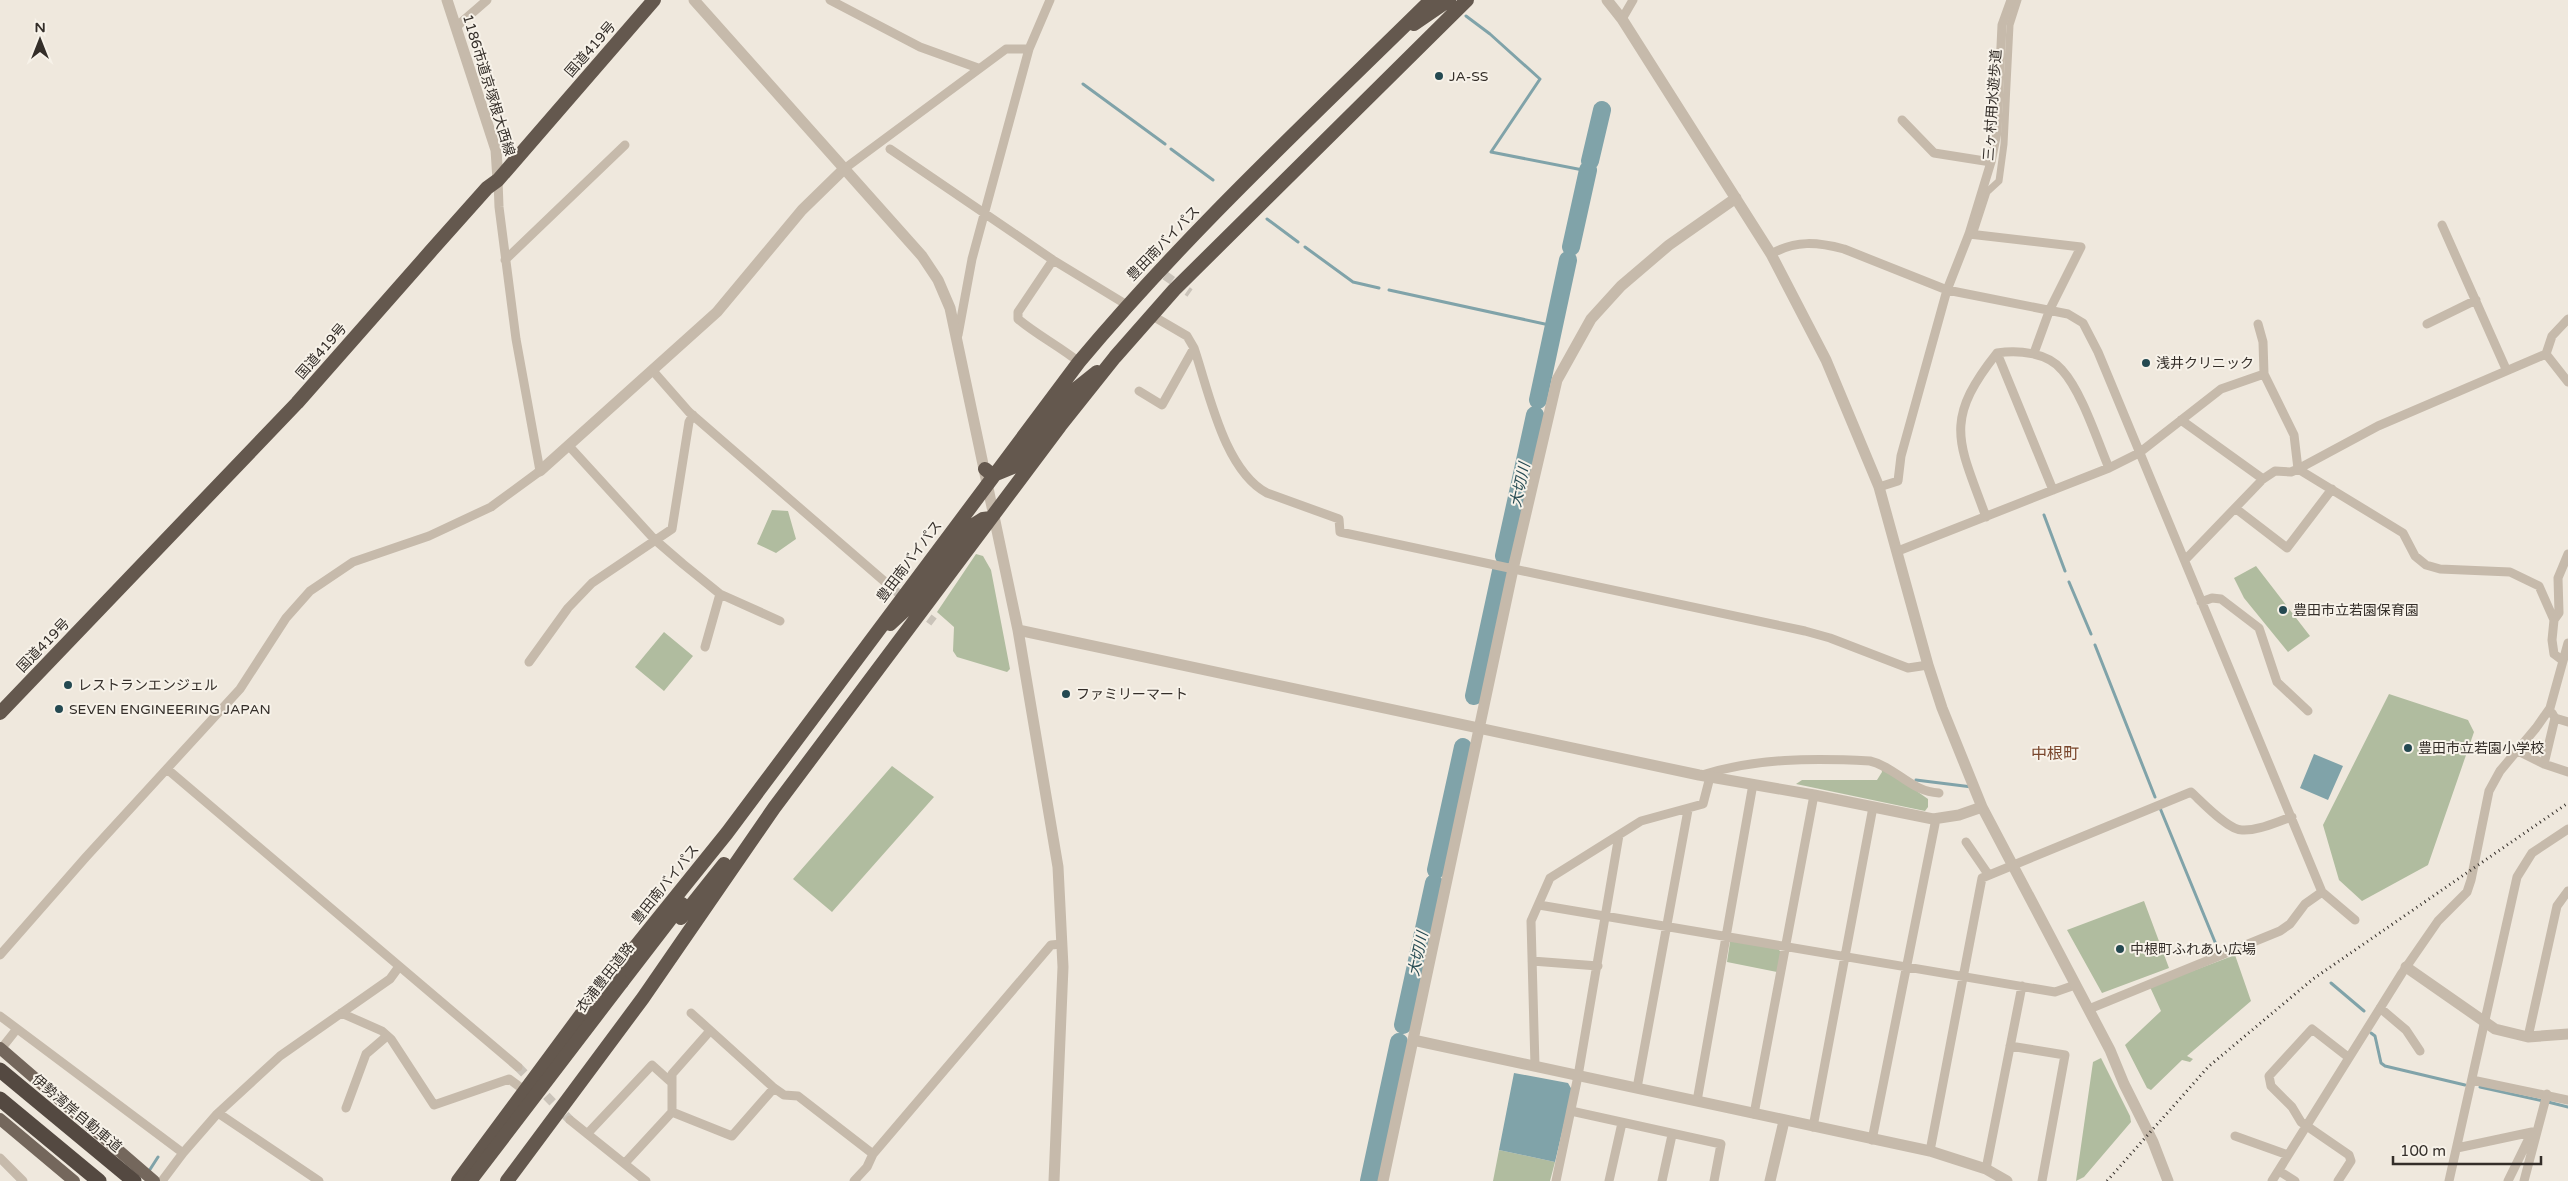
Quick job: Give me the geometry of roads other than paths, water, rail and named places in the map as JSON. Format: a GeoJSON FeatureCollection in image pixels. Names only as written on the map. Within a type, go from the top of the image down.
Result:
{"type":"FeatureCollection","features":[{"type":"Feature","properties":{"kind":"highway","name":"国道419号"},"geometry":{"type":"LineString","coordinates":[[0,713],[297,403],[487,188],[498,180],[654,0]]}},
{"type":"Feature","properties":{"kind":"highway","name":"豊田南バイパス"},"geometry":{"type":"LineString","coordinates":[[458,1181],[524,1090],[727,833],[870,641],[989,475],[1079,362],[1127,305],[1202,225],[1432,0]]}},
{"type":"Feature","properties":{"kind":"highway"},"geometry":{"type":"LineString","coordinates":[[1391,39],[1449,0]]}},
{"type":"Feature","properties":{"kind":"highway"},"geometry":{"type":"LineString","coordinates":[[507,1181],[643,998],[774,808],[994,520],[1060,426],[1115,357],[1151,315],[1221,242],[1467,0]]}},
{"type":"Feature","properties":{"kind":"highway"},"geometry":{"type":"LineString","coordinates":[[989,475],[1003,473],[1013,467],[1067,396],[1115,357]]}},
{"type":"Feature","properties":{"kind":"highway"},"geometry":{"type":"LineString","coordinates":[[870,641],[918,598],[972,526],[983,519],[994,520]]}},
{"type":"Feature","properties":{"kind":"highway","name":"衣浦豊田道路"},"geometry":{"type":"LineString","coordinates":[[477,1181],[748,817],[777,765]]}},
{"type":"Feature","properties":{"kind":"highway","name":"衣浦豊田道路"},"geometry":{"type":"LineString","coordinates":[[470,1181],[625,984],[736,849],[774,808]]}},
{"type":"Feature","properties":{"kind":"highway","name":"伊勢湾岸自動車道"},"geometry":{"type":"LineString","coordinates":[[0,1070],[134,1181]]}},
{"type":"Feature","properties":{"kind":"highway"},"geometry":{"type":"LineString","coordinates":[[0,1099],[99,1181]]}},
{"type":"Feature","properties":{"kind":"main road"},"geometry":{"type":"LineString","coordinates":[[1,1049],[154,1181]]}},
{"type":"Feature","properties":{"kind":"main road"},"geometry":{"type":"LineString","coordinates":[[0,1119],[74,1181]]}},
{"type":"Feature","properties":{"kind":"street","name":"1186市道京塚根大西線"},"geometry":{"type":"LineString","coordinates":[[447,0],[496,150],[498,180]]}},
{"type":"Feature","properties":{"kind":"street"},"geometry":{"type":"LineString","coordinates":[[456,27],[487,0]]}},
{"type":"Feature","properties":{"kind":"street"},"geometry":{"type":"LineString","coordinates":[[694,0],[922,256],[932,269],[947,299],[958,336],[989,475],[994,520],[1018,630],[1058,867],[1062,944],[1054,1181]]}},
{"type":"Feature","properties":{"kind":"street"},"geometry":{"type":"LineString","coordinates":[[830,0],[920,47],[978,68]]}},
{"type":"Feature","properties":{"kind":"street"},"geometry":{"type":"LineString","coordinates":[[958,336],[972,259],[1029,49],[1050,0]]}},
{"type":"Feature","properties":{"kind":"street"},"geometry":{"type":"LineString","coordinates":[[1606,0],[1622,19],[1771,254],[1826,360],[1879,487],[1928,665],[1942,708],[1982,807],[2089,1009],[2153,1142],[2168,1181]]}},
{"type":"Feature","properties":{"kind":"street"},"geometry":{"type":"LineString","coordinates":[[1622,19],[1633,0]]}},
{"type":"Feature","properties":{"kind":"street"},"geometry":{"type":"LineString","coordinates":[[1879,487],[1898,481],[1901,456],[1947,290],[1971,235],[1991,162],[1997,132],[2002,25],[2011,0]]}},
{"type":"Feature","properties":{"kind":"street","name":"三ヶ村用水遊歩道"},"geometry":{"type":"LineString","coordinates":[[1971,235],[1987,192],[1999,181],[2004,144],[2010,25],[2018,0]]}},
{"type":"Feature","properties":{"kind":"street"},"geometry":{"type":"LineString","coordinates":[[0,955],[240,689],[286,618],[310,591],[353,562],[429,536],[491,507],[540,472],[717,312],[802,210],[844,169],[1006,49],[1029,49]]}},
{"type":"Feature","properties":{"kind":"street"},"geometry":{"type":"LineString","coordinates":[[1902,120],[1934,153],[1991,162]]}},
{"type":"Feature","properties":{"kind":"street"},"geometry":{"type":"LineString","coordinates":[[505,260],[625,145]]}},
{"type":"Feature","properties":{"kind":"street"},"geometry":{"type":"LineString","coordinates":[[890,149],[1053,260],[1127,305]]}},
{"type":"Feature","properties":{"kind":"street"},"geometry":{"type":"LineString","coordinates":[[498,180],[505,260],[516,339],[540,472]]}},
{"type":"Feature","properties":{"kind":"street"},"geometry":{"type":"LineString","coordinates":[[1383,1181],[1513,569],[1557,380],[1591,319],[1644,264],[1736,198]]}},
{"type":"Feature","properties":{"kind":"street"},"geometry":{"type":"LineString","coordinates":[[2442,225],[2506,369]]}},
{"type":"Feature","properties":{"kind":"street"},"geometry":{"type":"LineString","coordinates":[[1971,235],[2081,247],[2050,309],[2034,353]]}},
{"type":"Feature","properties":{"kind":"street"},"geometry":{"type":"LineString","coordinates":[[1771,254],[1788,245],[1827,244],[1947,290],[2050,309],[2068,314],[2083,323],[2098,352],[2138,453],[2185,560],[2322,892],[2355,920]]}},
{"type":"Feature","properties":{"kind":"street"},"geometry":{"type":"LineString","coordinates":[[1053,260],[1018,312],[1018,319],[1033,332],[1060,347],[1079,362]]}},
{"type":"Feature","properties":{"kind":"street"},"geometry":{"type":"LineString","coordinates":[[2427,324],[2476,300]]}},
{"type":"Feature","properties":{"kind":"street"},"geometry":{"type":"LineString","coordinates":[[1151,315],[1187,336],[1194,348],[1226,442],[1247,477],[1257,488],[1339,519],[1340,532],[1805,631],[1830,638],[1908,668],[1928,665]]}},
{"type":"Feature","properties":{"kind":"street"},"geometry":{"type":"LineString","coordinates":[[2546,354],[2552,336],[2568,319]]}},
{"type":"Feature","properties":{"kind":"street"},"geometry":{"type":"LineString","coordinates":[[2258,324],[2263,342],[2264,374],[2294,435],[2298,469]]}},
{"type":"Feature","properties":{"kind":"street"},"geometry":{"type":"LineString","coordinates":[[1139,392],[1162,405],[1194,348]]}},
{"type":"Feature","properties":{"kind":"street"},"geometry":{"type":"LineString","coordinates":[[1997,353],[2034,353],[2062,369],[2080,400],[2110,468]]}},
{"type":"Feature","properties":{"kind":"street"},"geometry":{"type":"LineString","coordinates":[[1997,353],[2053,490]]}},
{"type":"Feature","properties":{"kind":"street"},"geometry":{"type":"LineString","coordinates":[[1986,517],[1960,446],[1959,429],[1965,403],[1997,353]]}},
{"type":"Feature","properties":{"kind":"street"},"geometry":{"type":"LineString","coordinates":[[2185,560],[2263,479],[2275,471],[2291,472],[2298,469],[2378,426],[2506,369],[2546,354]]}},
{"type":"Feature","properties":{"kind":"street"},"geometry":{"type":"LineString","coordinates":[[2546,354],[2568,382]]}},
{"type":"Feature","properties":{"kind":"street"},"geometry":{"type":"LineString","coordinates":[[652,371],[693,415],[884,581]]}},
{"type":"Feature","properties":{"kind":"street"},"geometry":{"type":"LineString","coordinates":[[1898,551],[2110,468],[2138,453],[2222,389],[2264,374]]}},
{"type":"Feature","properties":{"kind":"street"},"geometry":{"type":"LineString","coordinates":[[529,662],[568,608],[592,583],[657,541],[672,529],[689,422],[693,415]]}},
{"type":"Feature","properties":{"kind":"street"},"geometry":{"type":"LineString","coordinates":[[2181,420],[2263,479]]}},
{"type":"Feature","properties":{"kind":"street"},"geometry":{"type":"LineString","coordinates":[[569,446],[657,541],[720,594],[780,621]]}},
{"type":"Feature","properties":{"kind":"street"},"geometry":{"type":"LineString","coordinates":[[2298,469],[2332,489],[2364,512],[2403,534],[2415,556],[2426,565],[2440,569],[2510,572],[2539,586],[2554,620],[2552,640],[2554,654],[2562,660]]}},
{"type":"Feature","properties":{"kind":"street"},"geometry":{"type":"LineString","coordinates":[[2235,508],[2287,548],[2332,489]]}},
{"type":"Feature","properties":{"kind":"street"},"geometry":{"type":"LineString","coordinates":[[2554,620],[2559,613],[2558,578],[2568,554]]}},
{"type":"Feature","properties":{"kind":"street"},"geometry":{"type":"LineString","coordinates":[[705,647],[720,594]]}},
{"type":"Feature","properties":{"kind":"street"},"geometry":{"type":"LineString","coordinates":[[2201,602],[2212,598],[2221,599],[2259,628],[2277,682],[2308,711]]}},
{"type":"Feature","properties":{"kind":"street"},"geometry":{"type":"LineString","coordinates":[[1018,630],[1704,776],[1814,795],[1932,819],[1959,815],[1982,807]]}},
{"type":"Feature","properties":{"kind":"street"},"geometry":{"type":"LineString","coordinates":[[2272,1181],[2348,1057],[2406,968],[2438,921],[2467,892],[2489,791],[2500,770],[2536,728],[2550,708],[2568,643]]}},
{"type":"Feature","properties":{"kind":"street"},"geometry":{"type":"LineString","coordinates":[[2544,764],[2555,718],[2550,708]]}},
{"type":"Feature","properties":{"kind":"street"},"geometry":{"type":"LineString","coordinates":[[2555,718],[2568,722]]}},
{"type":"Feature","properties":{"kind":"street"},"geometry":{"type":"LineString","coordinates":[[2516,750],[2544,764],[2568,772]]}},
{"type":"Feature","properties":{"kind":"street"},"geometry":{"type":"LineString","coordinates":[[1704,776],[1728,766],[1776,760],[1870,761],[1883,764],[1925,793],[1939,793]]}},
{"type":"Feature","properties":{"kind":"street"},"geometry":{"type":"LineString","coordinates":[[167,769],[398,968],[518,1068]]}},
{"type":"Feature","properties":{"kind":"street"},"geometry":{"type":"LineString","coordinates":[[1535,1066],[1531,921],[1550,878],[1641,821],[1688,810],[1703,804],[1704,776]]}},
{"type":"Feature","properties":{"kind":"street"},"geometry":{"type":"LineString","coordinates":[[1697,1101],[1753,784]]}},
{"type":"Feature","properties":{"kind":"street"},"geometry":{"type":"LineString","coordinates":[[1930,1151],[1982,878],[2191,792],[2226,823],[2239,830],[2253,830],[2292,817]]}},
{"type":"Feature","properties":{"kind":"street"},"geometry":{"type":"LineString","coordinates":[[1754,1114],[1814,795]]}},
{"type":"Feature","properties":{"kind":"street"},"geometry":{"type":"LineString","coordinates":[[1813,1128],[1874,807]]}},
{"type":"Feature","properties":{"kind":"street"},"geometry":{"type":"LineString","coordinates":[[1637,1088],[1688,810]]}},
{"type":"Feature","properties":{"kind":"street"},"geometry":{"type":"LineString","coordinates":[[1872,1140],[1934,824],[1932,819]]}},
{"type":"Feature","properties":{"kind":"street"},"geometry":{"type":"LineString","coordinates":[[2449,1181],[2520,869],[2532,854],[2568,829]]}},
{"type":"Feature","properties":{"kind":"street"},"geometry":{"type":"LineString","coordinates":[[1556,1181],[1578,1076],[1619,835]]}},
{"type":"Feature","properties":{"kind":"street"},"geometry":{"type":"LineString","coordinates":[[1966,842],[1988,874]]}},
{"type":"Feature","properties":{"kind":"street"},"geometry":{"type":"LineString","coordinates":[[2528,1037],[2557,906],[2568,891]]}},
{"type":"Feature","properties":{"kind":"street"},"geometry":{"type":"LineString","coordinates":[[2089,1009],[2280,930],[2290,924],[2305,904],[2322,892]]}},
{"type":"Feature","properties":{"kind":"street"},"geometry":{"type":"LineString","coordinates":[[1539,905],[1847,955],[2055,992],[2076,985]]}},
{"type":"Feature","properties":{"kind":"street"},"geometry":{"type":"LineString","coordinates":[[854,1181],[867,1167],[873,1154],[1051,945],[1062,944]]}},
{"type":"Feature","properties":{"kind":"street"},"geometry":{"type":"LineString","coordinates":[[1532,962],[1598,966]]}},
{"type":"Feature","properties":{"kind":"street"},"geometry":{"type":"LineString","coordinates":[[162,1181],[183,1153],[218,1113],[280,1056],[390,979],[398,968]]}},
{"type":"Feature","properties":{"kind":"street"},"geometry":{"type":"LineString","coordinates":[[2406,968],[2485,1024],[2508,1034],[2528,1037],[2568,1034]]}},
{"type":"Feature","properties":{"kind":"street"},"geometry":{"type":"LineString","coordinates":[[1986,1169],[2022,986]]}},
{"type":"Feature","properties":{"kind":"street"},"geometry":{"type":"LineString","coordinates":[[2380,1008],[2406,1030],[2420,1051]]}},
{"type":"Feature","properties":{"kind":"street"},"geometry":{"type":"LineString","coordinates":[[341,1013],[387,1036],[434,1105],[509,1079],[524,1090]]}},
{"type":"Feature","properties":{"kind":"street"},"geometry":{"type":"LineString","coordinates":[[691,1013],[709,1032],[774,1088],[784,1095],[798,1096],[873,1154]]}},
{"type":"Feature","properties":{"kind":"street"},"geometry":{"type":"LineString","coordinates":[[0,1016],[16,1030],[183,1153]]}},
{"type":"Feature","properties":{"kind":"street"},"geometry":{"type":"LineString","coordinates":[[2338,1181],[2351,1161],[2349,1155],[2305,1126],[2280,1092],[2271,1086],[2269,1076],[2312,1029],[2348,1057]]}},
{"type":"Feature","properties":{"kind":"street"},"geometry":{"type":"LineString","coordinates":[[1,1049],[16,1030]]}},
{"type":"Feature","properties":{"kind":"street"},"geometry":{"type":"LineString","coordinates":[[625,1163],[672,1112],[672,1074],[709,1032]]}},
{"type":"Feature","properties":{"kind":"street"},"geometry":{"type":"LineString","coordinates":[[346,1108],[366,1054],[387,1036]]}},
{"type":"Feature","properties":{"kind":"street"},"geometry":{"type":"LineString","coordinates":[[1413,1040],[1813,1128],[1930,1151],[1986,1169],[2007,1181]]}},
{"type":"Feature","properties":{"kind":"street"},"geometry":{"type":"LineString","coordinates":[[2010,1046],[2065,1055],[2042,1181]]}},
{"type":"Feature","properties":{"kind":"street"},"geometry":{"type":"LineString","coordinates":[[588,1133],[652,1065],[672,1083]]}},
{"type":"Feature","properties":{"kind":"street"},"geometry":{"type":"LineString","coordinates":[[2472,1080],[2547,1094],[2568,1100]]}},
{"type":"Feature","properties":{"kind":"street"},"geometry":{"type":"LineString","coordinates":[[672,1112],[732,1136],[774,1088]]}},
{"type":"Feature","properties":{"kind":"street"},"geometry":{"type":"LineString","coordinates":[[2524,1181],[2535,1132],[2547,1094]]}},
{"type":"Feature","properties":{"kind":"street"},"geometry":{"type":"LineString","coordinates":[[1571,1111],[1672,1135],[1722,1144],[1714,1181]]}},
{"type":"Feature","properties":{"kind":"street"},"geometry":{"type":"LineString","coordinates":[[218,1113],[319,1181]]}},
{"type":"Feature","properties":{"kind":"street"},"geometry":{"type":"LineString","coordinates":[[570,1120],[646,1181]]}},
{"type":"Feature","properties":{"kind":"street"},"geometry":{"type":"LineString","coordinates":[[1770,1181],[1784,1121]]}},
{"type":"Feature","properties":{"kind":"street"},"geometry":{"type":"LineString","coordinates":[[1609,1181],[1622,1123]]}},
{"type":"Feature","properties":{"kind":"street"},"geometry":{"type":"LineString","coordinates":[[2457,1148],[2535,1132]]}},
{"type":"Feature","properties":{"kind":"street"},"geometry":{"type":"LineString","coordinates":[[2508,1181],[2535,1132]]}},
{"type":"Feature","properties":{"kind":"street"},"geometry":{"type":"LineString","coordinates":[[1662,1181],[1672,1135]]}},
{"type":"Feature","properties":{"kind":"street"},"geometry":{"type":"LineString","coordinates":[[2235,1136],[2288,1155]]}},
{"type":"Feature","properties":{"kind":"street"},"geometry":{"type":"LineString","coordinates":[[0,1158],[24,1181]]}},
{"type":"Feature","properties":{"kind":"street"},"geometry":{"type":"LineString","coordinates":[[2279,1171],[2295,1181]]}},
{"type":"Feature","properties":{"kind":"water"},"geometry":{"type":"Polygon","coordinates":[[[2314,754],[2343,766],[2328,800],[2300,788],[2314,754]]]}},
{"type":"Feature","properties":{"kind":"water"},"geometry":{"type":"Polygon","coordinates":[[[1514,1073],[1568,1083],[1572,1090],[1555,1162],[1499,1150],[1514,1073]]]}},
{"type":"Feature","properties":{"kind":"waterway"},"geometry":{"type":"LineString","coordinates":[[1466,16],[1490,34],[1540,79],[1491,152],[1588,171]]}},
{"type":"Feature","properties":{"kind":"waterway"},"geometry":{"type":"LineString","coordinates":[[1083,84],[1165,144]]}},
{"type":"Feature","properties":{"kind":"waterway","name":"大切川"},"geometry":{"type":"LineString","coordinates":[[1590,161],[1602,110]]}},
{"type":"Feature","properties":{"kind":"waterway"},"geometry":{"type":"LineString","coordinates":[[1171,149],[1213,180]]}},
{"type":"Feature","properties":{"kind":"waterway","name":"大切川"},"geometry":{"type":"LineString","coordinates":[[1571,247],[1588,170]]}},
{"type":"Feature","properties":{"kind":"waterway"},"geometry":{"type":"LineString","coordinates":[[1267,219],[1298,242]]}},
{"type":"Feature","properties":{"kind":"waterway"},"geometry":{"type":"LineString","coordinates":[[1305,247],[1353,282],[1379,288]]}},
{"type":"Feature","properties":{"kind":"waterway","name":"大切川"},"geometry":{"type":"LineString","coordinates":[[1538,400],[1568,260]]}},
{"type":"Feature","properties":{"kind":"waterway"},"geometry":{"type":"LineString","coordinates":[[1389,290],[1554,326]]}},
{"type":"Feature","properties":{"kind":"waterway","name":"大切川"},"geometry":{"type":"LineString","coordinates":[[1504,556],[1535,415]]}},
{"type":"Feature","properties":{"kind":"waterway"},"geometry":{"type":"LineString","coordinates":[[2044,515],[2065,571]]}},
{"type":"Feature","properties":{"kind":"waterway","name":"大切川"},"geometry":{"type":"LineString","coordinates":[[1474,696],[1501,571]]}},
{"type":"Feature","properties":{"kind":"waterway"},"geometry":{"type":"LineString","coordinates":[[2069,582],[2091,634]]}},
{"type":"Feature","properties":{"kind":"waterway"},"geometry":{"type":"LineString","coordinates":[[2095,645],[2155,797]]}},
{"type":"Feature","properties":{"kind":"waterway","name":"大切川"},"geometry":{"type":"LineString","coordinates":[[1436,870],[1463,747]]}},
{"type":"Feature","properties":{"kind":"waterway"},"geometry":{"type":"LineString","coordinates":[[1916,780],[1972,787]]}},
{"type":"Feature","properties":{"kind":"waterway"},"geometry":{"type":"LineString","coordinates":[[2160,808],[2215,942]]}},
{"type":"Feature","properties":{"kind":"waterway","name":"大切川"},"geometry":{"type":"LineString","coordinates":[[1403,1025],[1434,883]]}},
{"type":"Feature","properties":{"kind":"waterway"},"geometry":{"type":"LineString","coordinates":[[2331,983],[2364,1011]]}},
{"type":"Feature","properties":{"kind":"waterway"},"geometry":{"type":"LineString","coordinates":[[2371,1033],[2375,1036],[2381,1063],[2385,1066],[2465,1085]]}},
{"type":"Feature","properties":{"kind":"waterway","name":"大切川"},"geometry":{"type":"LineString","coordinates":[[1369,1181],[1399,1042]]}},
{"type":"Feature","properties":{"kind":"waterway"},"geometry":{"type":"LineString","coordinates":[[2480,1087],[2543,1101]]}},
{"type":"Feature","properties":{"kind":"waterway"},"geometry":{"type":"LineString","coordinates":[[2548,1102],[2568,1107]]}},
{"type":"Feature","properties":{"kind":"waterway"},"geometry":{"type":"LineString","coordinates":[[149,1171],[158,1157]]}},
{"type":"Feature","properties":{"kind":"tunnel"},"geometry":{"type":"LineString","coordinates":[[1143,260],[1190,293]]}},
{"type":"Feature","properties":{"kind":"tunnel"},"geometry":{"type":"LineString","coordinates":[[884,581],[906,600]]}},
{"type":"Feature","properties":{"kind":"tunnel"},"geometry":{"type":"LineString","coordinates":[[918,610],[934,622]]}},
{"type":"Feature","properties":{"kind":"tunnel"},"geometry":{"type":"LineString","coordinates":[[518,1067],[570,1120]]}},
{"type":"Feature","properties":{"kind":"railway"},"geometry":{"type":"LineString","coordinates":[[2107,1181],[2208,1067],[2313,979],[2568,803]]}},
{"type":"Feature","properties":{"kind":"place","name":"JA-SS"},"geometry":{"type":"Point","coordinates":[1439,76]}},
{"type":"Feature","properties":{"kind":"place","name":"浅井クリニック"},"geometry":{"type":"Point","coordinates":[2146,363]}},
{"type":"Feature","properties":{"kind":"place","name":"豊田市立若園保育園"},"geometry":{"type":"Point","coordinates":[2283,610]}},
{"type":"Feature","properties":{"kind":"place","name":"レストランエンジェル"},"geometry":{"type":"Point","coordinates":[68,685]}},
{"type":"Feature","properties":{"kind":"place","name":"ファミリーマート"},"geometry":{"type":"Point","coordinates":[1066,694]}},
{"type":"Feature","properties":{"kind":"place","name":"SEVEN ENGINEERING JAPAN"},"geometry":{"type":"Point","coordinates":[59,709]}},
{"type":"Feature","properties":{"kind":"place","name":"豊田市立若園小学校"},"geometry":{"type":"Point","coordinates":[2408,748]}},
{"type":"Feature","properties":{"kind":"place","name":"中根町ふれあい広場"},"geometry":{"type":"Point","coordinates":[2120,949]}},
{"type":"Feature","properties":{"kind":"district","name":"中根町"},"geometry":{"type":"Point","coordinates":[2055,753]}}]}
